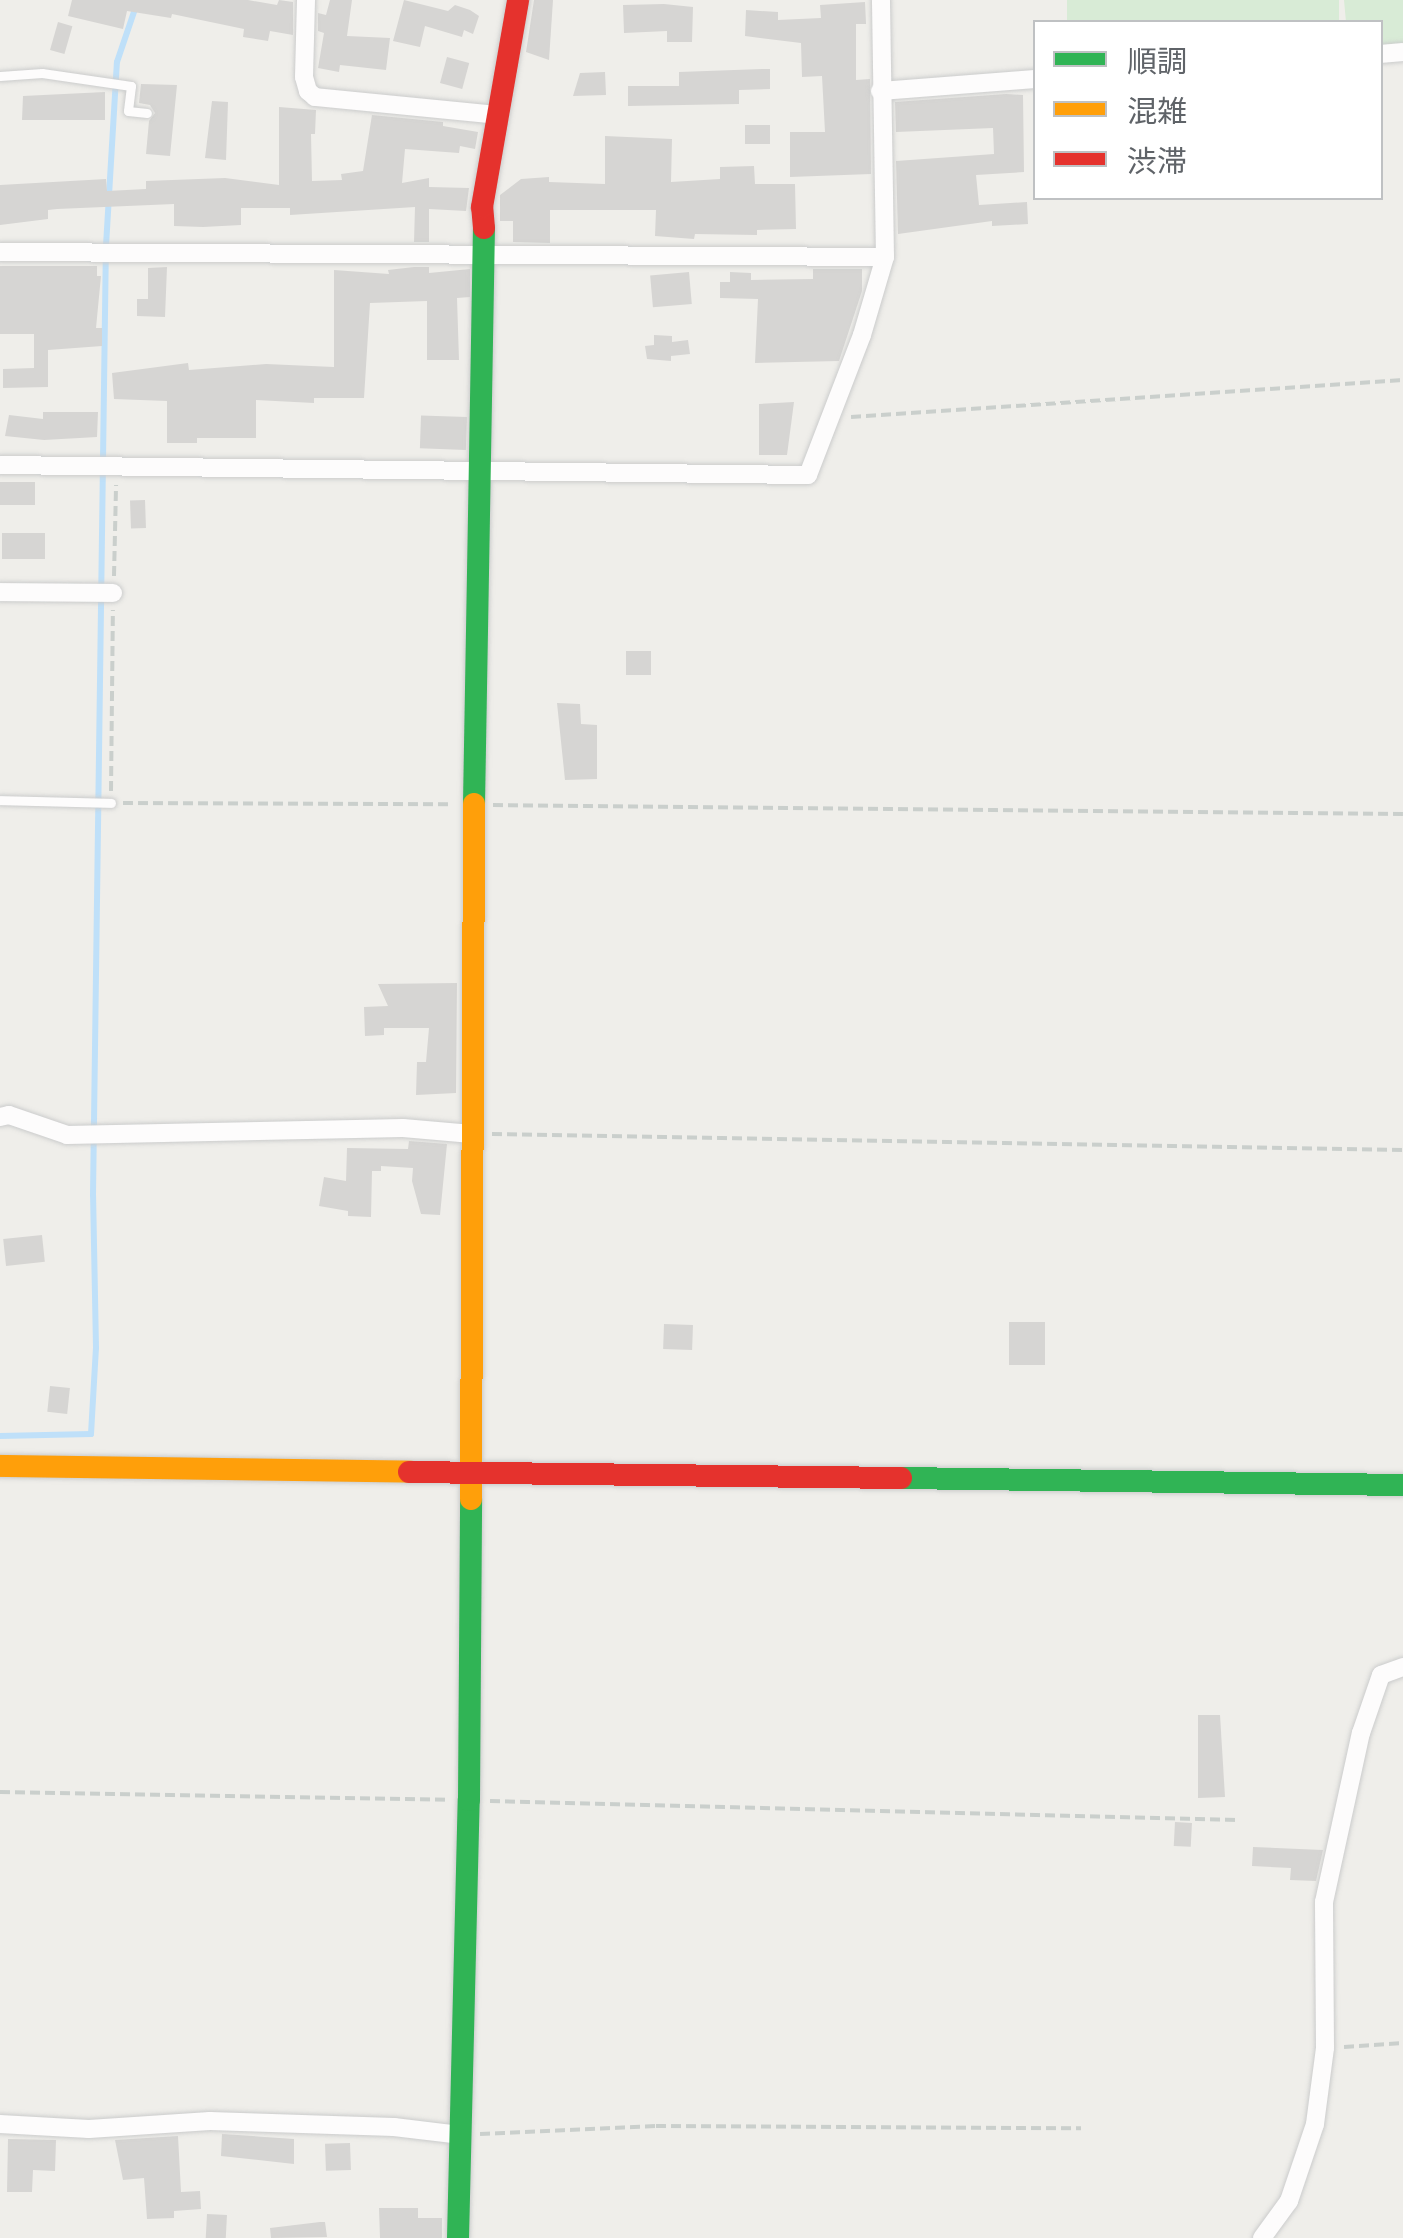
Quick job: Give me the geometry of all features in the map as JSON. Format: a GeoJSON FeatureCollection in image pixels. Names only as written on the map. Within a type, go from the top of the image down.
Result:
{"type":"FeatureCollection","features":[{"type":"Feature","properties":{"kind":"street"},"geometry":{"type":"LineString","coordinates":[[306,0],[304,78],[308,91],[315,97],[498,114]]}},
{"type":"Feature","properties":{"kind":"street"},"geometry":{"type":"LineString","coordinates":[[458,2238],[470,1800],[474,804],[488,255],[482,206],[518,0]]}},
{"type":"Feature","properties":{"kind":"street"},"geometry":{"type":"LineString","coordinates":[[0,465],[808,475],[832,418],[885,258],[881,0]]}},
{"type":"Feature","properties":{"kind":"street"},"geometry":{"type":"LineString","coordinates":[[880,90],[1033,79]]}},
{"type":"Feature","properties":{"kind":"street"},"geometry":{"type":"LineString","coordinates":[[0,252],[885,258]]}},
{"type":"Feature","properties":{"kind":"street"},"geometry":{"type":"LineString","coordinates":[[0,592],[114,593]]}},
{"type":"Feature","properties":{"kind":"street"},"geometry":{"type":"LineString","coordinates":[[0,1118],[9,1115],[66,1135],[403,1128],[472,1134]]}},
{"type":"Feature","properties":{"kind":"street"},"geometry":{"type":"LineString","coordinates":[[0,1466],[1403,1485]]}},
{"type":"Feature","properties":{"kind":"street"},"geometry":{"type":"LineString","coordinates":[[1262,2238],[1289,2201],[1310,2139],[1324,2048],[1324,1902],[1361,1733],[1381,1675],[1403,1667]]}},
{"type":"Feature","properties":{"kind":"street"},"geometry":{"type":"LineString","coordinates":[[0,2124],[89,2128],[210,2121],[394,2127],[460,2134]]}},
{"type":"Feature","properties":{"kind":"lane"},"geometry":{"type":"LineString","coordinates":[[0,76],[42,73],[130,86],[128,110],[146,113]]}},
{"type":"Feature","properties":{"kind":"lane"},"geometry":{"type":"LineString","coordinates":[[0,800],[111,803]]}},
{"type":"Feature","properties":{"kind":"path"},"geometry":{"type":"LineString","coordinates":[[832,418],[1403,380]]}},
{"type":"Feature","properties":{"kind":"path"},"geometry":{"type":"LineString","coordinates":[[116,466],[111,803],[1403,814]]}},
{"type":"Feature","properties":{"kind":"path"},"geometry":{"type":"LineString","coordinates":[[472,1134],[1403,1150]]}},
{"type":"Feature","properties":{"kind":"path"},"geometry":{"type":"LineString","coordinates":[[0,1792],[1238,1820]]}},
{"type":"Feature","properties":{"kind":"path"},"geometry":{"type":"LineString","coordinates":[[1324,2048],[1403,2043]]}},
{"type":"Feature","properties":{"kind":"path"},"geometry":{"type":"LineString","coordinates":[[460,2134],[656,2126],[1081,2128]]}},
{"type":"Feature","properties":{"kind":"green space"},"geometry":{"type":"Polygon","coordinates":[[[1067,0],[1339,0],[1339,20],[1067,20],[1067,0]]]}},
{"type":"Feature","properties":{"kind":"green space"},"geometry":{"type":"Polygon","coordinates":[[[1344,0],[1403,0],[1403,44],[1383,46],[1383,20],[1346,20],[1344,0]]]}},
{"type":"Feature","properties":{"kind":"building"},"geometry":{"type":"Polygon","coordinates":[[[72,0],[248,0],[277,5],[279,0],[293,2],[293,35],[270,31],[268,41],[243,37],[244,29],[172,14],[171,18],[127,11],[123,29],[68,16],[72,0]]]}},
{"type":"Feature","properties":{"kind":"building"},"geometry":{"type":"Polygon","coordinates":[[[330,0],[352,0],[347,36],[390,38],[386,70],[340,65],[339,72],[318,68],[324,33],[318,31],[318,13],[326,15],[330,0]]]}},
{"type":"Feature","properties":{"kind":"building"},"geometry":{"type":"Polygon","coordinates":[[[404,0],[448,11],[455,5],[470,10],[479,16],[473,34],[464,30],[462,37],[425,26],[420,47],[393,41],[404,0]]]}},
{"type":"Feature","properties":{"kind":"building"},"geometry":{"type":"Polygon","coordinates":[[[534,0],[553,0],[549,60],[526,52],[534,0]]]}},
{"type":"Feature","properties":{"kind":"building"},"geometry":{"type":"Polygon","coordinates":[[[865,2],[866,24],[856,24],[856,80],[870,79],[871,174],[790,177],[790,132],[825,132],[822,76],[802,77],[801,43],[745,36],[746,10],[778,12],[778,20],[821,18],[820,5],[865,2]]]}},
{"type":"Feature","properties":{"kind":"building"},"geometry":{"type":"Polygon","coordinates":[[[623,5],[693,7],[692,42],[667,42],[667,31],[624,33],[623,5]]]}},
{"type":"Feature","properties":{"kind":"building"},"geometry":{"type":"Polygon","coordinates":[[[58,22],[72,26],[64,54],[50,50],[58,22]]]}},
{"type":"Feature","properties":{"kind":"building"},"geometry":{"type":"Polygon","coordinates":[[[447,57],[469,63],[462,89],[440,83],[447,57]]]}},
{"type":"Feature","properties":{"kind":"building"},"geometry":{"type":"Polygon","coordinates":[[[770,69],[770,89],[739,90],[739,104],[628,106],[628,86],[679,86],[679,72],[770,69]]]}},
{"type":"Feature","properties":{"kind":"building"},"geometry":{"type":"Polygon","coordinates":[[[605,72],[606,95],[573,96],[580,73],[605,72]]]}},
{"type":"Feature","properties":{"kind":"building"},"geometry":{"type":"Polygon","coordinates":[[[141,84],[177,85],[170,156],[146,154],[149,121],[155,113],[150,105],[139,103],[141,84]]]}},
{"type":"Feature","properties":{"kind":"building"},"geometry":{"type":"Polygon","coordinates":[[[105,92],[105,120],[22,120],[23,96],[105,92]]]}},
{"type":"Feature","properties":{"kind":"building"},"geometry":{"type":"Polygon","coordinates":[[[1023,95],[1024,172],[976,175],[979,205],[1027,202],[1028,224],[992,226],[992,221],[898,234],[896,161],[994,154],[993,128],[896,132],[895,102],[1023,95]]]}},
{"type":"Feature","properties":{"kind":"building"},"geometry":{"type":"Polygon","coordinates":[[[212,101],[228,102],[226,160],[205,158],[212,101]]]}},
{"type":"Feature","properties":{"kind":"building"},"geometry":{"type":"Polygon","coordinates":[[[279,107],[316,110],[315,134],[311,134],[312,181],[342,180],[341,174],[363,171],[372,115],[443,122],[443,126],[478,132],[475,149],[460,146],[459,153],[405,149],[402,183],[429,178],[429,187],[469,188],[466,211],[429,209],[429,242],[414,242],[415,207],[290,215],[290,208],[241,208],[241,225],[203,227],[174,226],[174,204],[57,209],[48,210],[48,219],[0,225],[0,185],[106,179],[107,191],[146,189],[146,181],[225,178],[279,185],[279,107]]]}},
{"type":"Feature","properties":{"kind":"building"},"geometry":{"type":"Polygon","coordinates":[[[745,125],[770,125],[770,144],[745,144],[745,125]]]}},
{"type":"Feature","properties":{"kind":"building"},"geometry":{"type":"Polygon","coordinates":[[[605,136],[672,139],[671,182],[720,179],[720,167],[754,166],[755,184],[795,184],[796,229],[757,230],[757,235],[695,234],[694,239],[655,236],[656,210],[550,210],[550,243],[513,242],[513,221],[500,221],[500,195],[521,179],[549,177],[549,182],[605,184],[605,136]]]}},
{"type":"Feature","properties":{"kind":"building"},"geometry":{"type":"Polygon","coordinates":[[[0,266],[97,266],[97,276],[101,276],[96,328],[102,328],[102,346],[48,350],[48,387],[3,388],[3,369],[34,368],[34,334],[0,334],[0,266]]]}},
{"type":"Feature","properties":{"kind":"building"},"geometry":{"type":"Polygon","coordinates":[[[167,267],[165,317],[137,316],[137,299],[148,299],[148,268],[167,267]]]}},
{"type":"Feature","properties":{"kind":"building"},"geometry":{"type":"Polygon","coordinates":[[[429,267],[429,273],[470,269],[470,297],[457,298],[459,360],[427,360],[427,301],[370,303],[364,398],[314,398],[314,403],[256,400],[256,438],[197,438],[197,443],[167,443],[167,401],[114,399],[112,373],[188,363],[189,370],[266,364],[334,367],[334,270],[389,274],[388,270],[429,267]]]}},
{"type":"Feature","properties":{"kind":"building"},"geometry":{"type":"Polygon","coordinates":[[[813,269],[862,269],[862,291],[839,361],[755,363],[758,299],[720,298],[720,282],[730,282],[730,272],[751,273],[751,280],[813,279],[813,269]]]}},
{"type":"Feature","properties":{"kind":"building"},"geometry":{"type":"Polygon","coordinates":[[[689,272],[692,304],[653,307],[650,275],[689,272]]]}},
{"type":"Feature","properties":{"kind":"building"},"geometry":{"type":"Polygon","coordinates":[[[654,335],[672,336],[672,342],[688,340],[690,354],[671,356],[671,361],[647,359],[645,346],[654,345],[654,335]]]}},
{"type":"Feature","properties":{"kind":"building"},"geometry":{"type":"Polygon","coordinates":[[[794,402],[787,455],[759,455],[759,404],[794,402]]]}},
{"type":"Feature","properties":{"kind":"building"},"geometry":{"type":"Polygon","coordinates":[[[43,412],[98,412],[97,437],[44,440],[5,436],[9,415],[43,419],[43,412]]]}},
{"type":"Feature","properties":{"kind":"building"},"geometry":{"type":"Polygon","coordinates":[[[421,415],[467,417],[466,450],[420,448],[421,415]]]}},
{"type":"Feature","properties":{"kind":"building"},"geometry":{"type":"Polygon","coordinates":[[[0,482],[35,482],[35,505],[0,505],[0,482]]]}},
{"type":"Feature","properties":{"kind":"building"},"geometry":{"type":"Polygon","coordinates":[[[145,500],[146,528],[131,529],[130,501],[145,500]]]}},
{"type":"Feature","properties":{"kind":"building"},"geometry":{"type":"Polygon","coordinates":[[[2,533],[45,533],[45,559],[2,559],[2,533]]]}},
{"type":"Feature","properties":{"kind":"building"},"geometry":{"type":"Polygon","coordinates":[[[626,651],[651,651],[651,675],[626,675],[626,651]]]}},
{"type":"Feature","properties":{"kind":"building"},"geometry":{"type":"Polygon","coordinates":[[[557,703],[580,704],[581,724],[597,725],[597,779],[565,780],[557,703]]]}},
{"type":"Feature","properties":{"kind":"building"},"geometry":{"type":"Polygon","coordinates":[[[457,983],[456,1093],[416,1095],[417,1062],[426,1062],[429,1028],[384,1028],[384,1035],[365,1036],[364,1007],[388,1006],[378,984],[457,983]]]}},
{"type":"Feature","properties":{"kind":"building"},"geometry":{"type":"Polygon","coordinates":[[[409,1141],[447,1144],[440,1215],[421,1214],[412,1181],[413,1168],[381,1166],[381,1171],[372,1171],[371,1217],[348,1216],[348,1211],[319,1206],[324,1177],[346,1181],[347,1148],[408,1149],[409,1141]]]}},
{"type":"Feature","properties":{"kind":"building"},"geometry":{"type":"Polygon","coordinates":[[[42,1235],[45,1262],[6,1266],[3,1239],[42,1235]]]}},
{"type":"Feature","properties":{"kind":"building"},"geometry":{"type":"Polygon","coordinates":[[[1009,1322],[1045,1322],[1045,1365],[1009,1365],[1009,1322]]]}},
{"type":"Feature","properties":{"kind":"building"},"geometry":{"type":"Polygon","coordinates":[[[664,1324],[693,1325],[692,1350],[663,1349],[664,1324]]]}},
{"type":"Feature","properties":{"kind":"building"},"geometry":{"type":"Polygon","coordinates":[[[50,1386],[70,1388],[67,1414],[47,1412],[50,1386]]]}},
{"type":"Feature","properties":{"kind":"building"},"geometry":{"type":"Polygon","coordinates":[[[1198,1715],[1220,1715],[1225,1797],[1198,1798],[1198,1715]]]}},
{"type":"Feature","properties":{"kind":"building"},"geometry":{"type":"Polygon","coordinates":[[[1175,1822],[1192,1823],[1191,1847],[1174,1846],[1175,1822]]]}},
{"type":"Feature","properties":{"kind":"building"},"geometry":{"type":"Polygon","coordinates":[[[1253,1847],[1323,1850],[1316,1881],[1290,1880],[1291,1868],[1252,1866],[1253,1847]]]}},
{"type":"Feature","properties":{"kind":"building"},"geometry":{"type":"Polygon","coordinates":[[[222,2134],[294,2139],[294,2164],[221,2156],[222,2134]]]}},
{"type":"Feature","properties":{"kind":"building"},"geometry":{"type":"Polygon","coordinates":[[[178,2136],[181,2192],[200,2191],[201,2209],[174,2211],[174,2218],[147,2219],[144,2178],[123,2180],[115,2140],[178,2136]]]}},
{"type":"Feature","properties":{"kind":"building"},"geometry":{"type":"Polygon","coordinates":[[[8,2139],[56,2140],[55,2171],[33,2170],[32,2192],[7,2192],[8,2139]]]}},
{"type":"Feature","properties":{"kind":"building"},"geometry":{"type":"Polygon","coordinates":[[[350,2143],[351,2170],[326,2171],[325,2144],[350,2143]]]}},
{"type":"Feature","properties":{"kind":"building"},"geometry":{"type":"Polygon","coordinates":[[[379,2208],[418,2208],[418,2218],[442,2218],[442,2238],[380,2238],[379,2208]]]}},
{"type":"Feature","properties":{"kind":"building"},"geometry":{"type":"Polygon","coordinates":[[[207,2214],[227,2215],[226,2238],[206,2238],[207,2214]]]}},
{"type":"Feature","properties":{"kind":"building"},"geometry":{"type":"Polygon","coordinates":[[[325,2222],[327,2237],[271,2238],[270,2228],[325,2222]]]}},
{"type":"Feature","properties":{"kind":"waterway"},"geometry":{"type":"LineString","coordinates":[[0,1436],[91,1434],[96,1348],[93,1195],[106,246],[117,62],[138,0]]}},
{"type":"Feature","properties":{"kind":"traffic: fast"},"geometry":{"type":"LineString","coordinates":[[474,804],[484,228]]}},
{"type":"Feature","properties":{"kind":"traffic: fast"},"geometry":{"type":"LineString","coordinates":[[901,1478],[1403,1485]]}},
{"type":"Feature","properties":{"kind":"traffic: fast"},"geometry":{"type":"LineString","coordinates":[[458,2238],[469,1800],[471,1499]]}},
{"type":"Feature","properties":{"kind":"traffic: slow"},"geometry":{"type":"LineString","coordinates":[[471,1499],[474,804]]}},
{"type":"Feature","properties":{"kind":"traffic: slow"},"geometry":{"type":"LineString","coordinates":[[0,1466],[409,1472]]}},
{"type":"Feature","properties":{"kind":"traffic: jam"},"geometry":{"type":"LineString","coordinates":[[484,228],[482,207],[518,0]]}},
{"type":"Feature","properties":{"kind":"traffic: jam"},"geometry":{"type":"LineString","coordinates":[[409,1472],[901,1478]]}}]}
